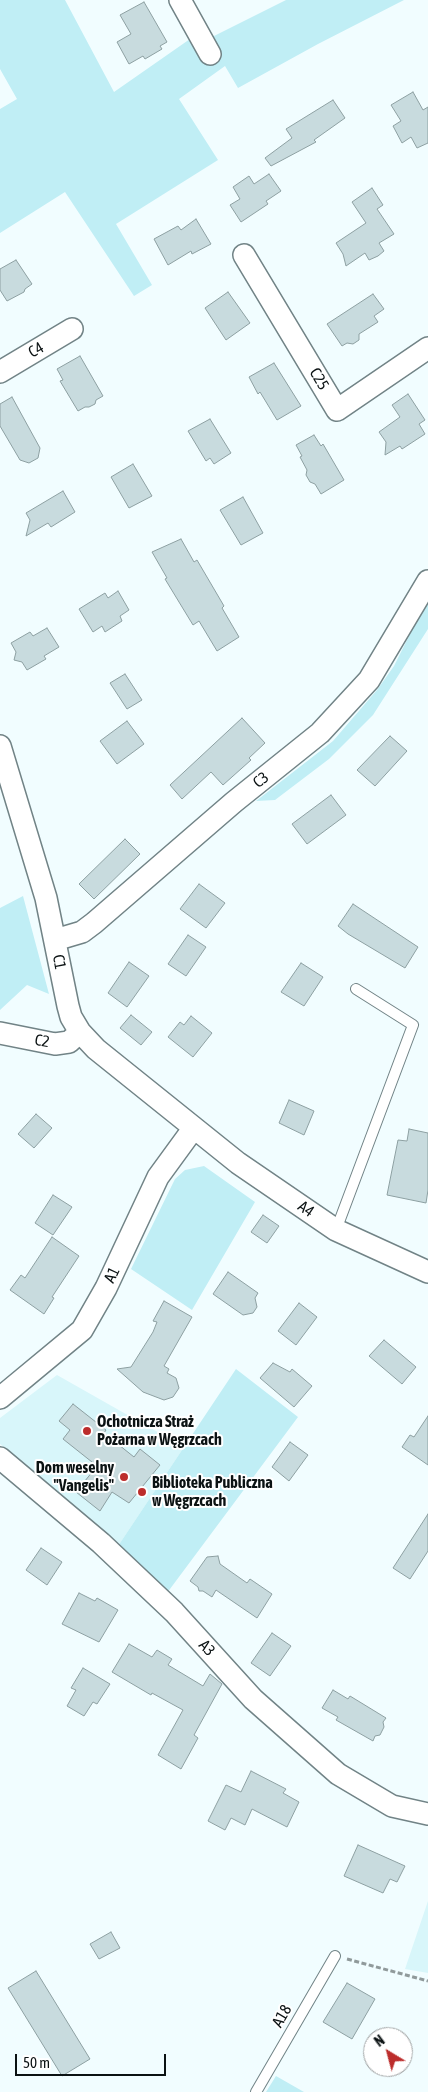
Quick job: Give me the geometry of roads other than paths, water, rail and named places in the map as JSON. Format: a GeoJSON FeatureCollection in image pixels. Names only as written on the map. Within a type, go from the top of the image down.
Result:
{"type":"FeatureCollection","features":[{"type":"Feature","properties":{"kind":"street"},"geometry":{"type":"LineString","coordinates":[[180,0],[210,54]]}},
{"type":"Feature","properties":{"kind":"street","name":"C25"},"geometry":{"type":"LineString","coordinates":[[244,254],[337,410],[428,348]]}},
{"type":"Feature","properties":{"kind":"street","name":"C4"},"geometry":{"type":"LineString","coordinates":[[0,372],[72,329]]}},
{"type":"Feature","properties":{"kind":"street","name":"C3"},"geometry":{"type":"LineString","coordinates":[[55,940],[82,932],[94,923],[234,802],[320,733],[369,680],[428,581]]}},
{"type":"Feature","properties":{"kind":"street","name":"C1"},"geometry":{"type":"LineString","coordinates":[[0,746],[36,862],[71,1017],[80,1032],[96,1049],[194,1129]]}},
{"type":"Feature","properties":{"kind":"street","name":"C2"},"geometry":{"type":"LineString","coordinates":[[0,1033],[55,1044],[69,1042],[80,1032]]}},
{"type":"Feature","properties":{"kind":"street","name":"A4"},"geometry":{"type":"LineString","coordinates":[[194,1129],[238,1163],[336,1230],[428,1272]]}},
{"type":"Feature","properties":{"kind":"street","name":"A1"},"geometry":{"type":"LineString","coordinates":[[0,1398],[82,1330],[106,1288],[158,1177],[194,1129]]}},
{"type":"Feature","properties":{"kind":"street","name":"A3"},"geometry":{"type":"LineString","coordinates":[[0,1458],[112,1554],[174,1612],[253,1699],[338,1774],[392,1806],[428,1814]]}},
{"type":"Feature","properties":{"kind":"lane"},"geometry":{"type":"LineString","coordinates":[[336,1230],[413,1025],[356,989]]}},
{"type":"Feature","properties":{"kind":"lane","name":"A18"},"geometry":{"type":"LineString","coordinates":[[256,2092],[335,1956]]}},
{"type":"Feature","properties":{"kind":"place","name":"Ochotnicza Straż Pożarna w Węgrzcach"},"geometry":{"type":"Point","coordinates":[87,1431]}},
{"type":"Feature","properties":{"kind":"place","name":"Dom weselny \"Vangelis\""},"geometry":{"type":"Point","coordinates":[124,1477]}},
{"type":"Feature","properties":{"kind":"place","name":"Biblioteka Publiczna w Węgrzcach"},"geometry":{"type":"Point","coordinates":[142,1492]}}]}
